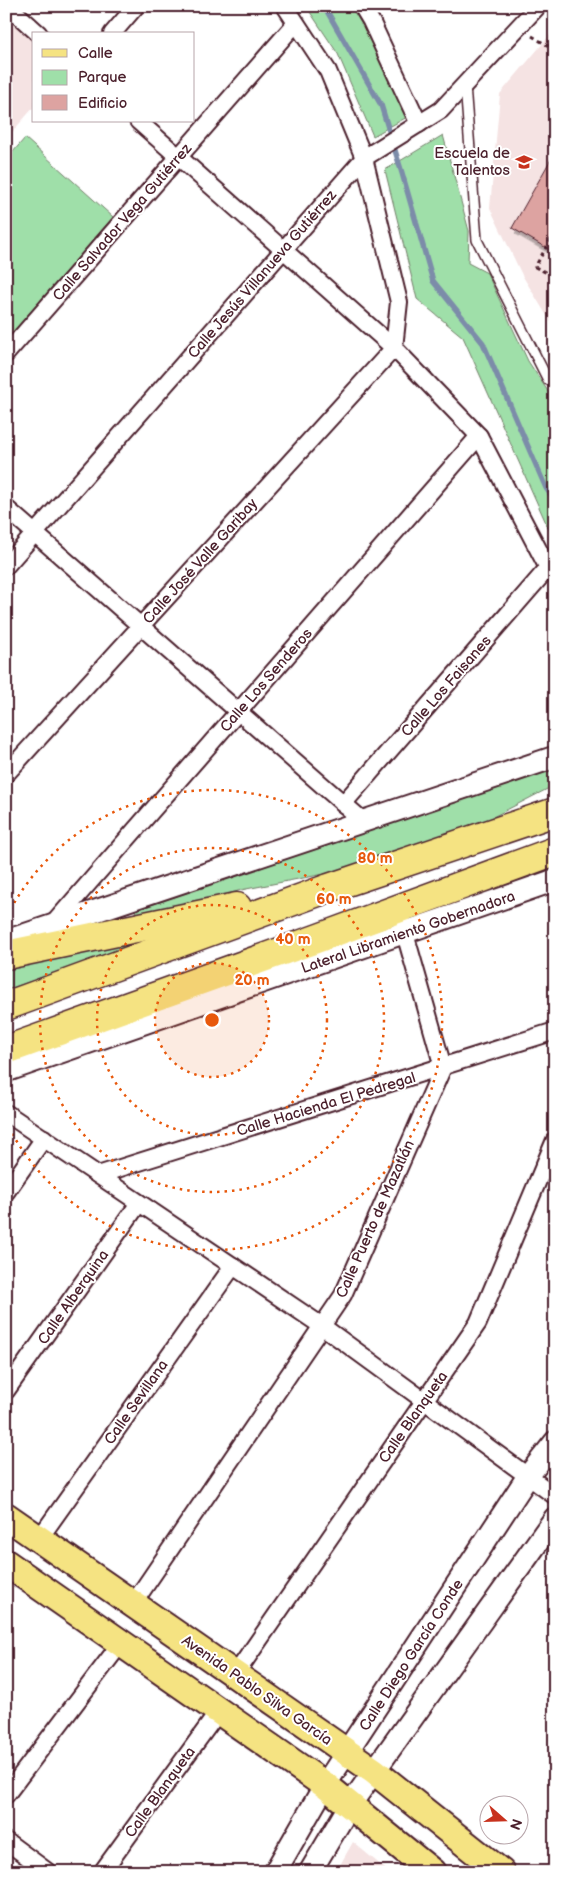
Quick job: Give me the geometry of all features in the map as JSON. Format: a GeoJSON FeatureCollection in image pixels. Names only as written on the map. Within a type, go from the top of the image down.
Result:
{"type":"FeatureCollection","features":[{"type":"Feature","properties":{"kind":"highway"},"geometry":{"type":"LineString","coordinates":[[502,831],[555,799]]}},
{"type":"Feature","properties":{"kind":"highway"},"geometry":{"type":"LineString","coordinates":[[6,1006],[329,888],[555,812]]}},
{"type":"Feature","properties":{"kind":"highway"},"geometry":{"type":"LineString","coordinates":[[6,1050],[402,921],[555,851]]}},
{"type":"Feature","properties":{"kind":"highway"},"geometry":{"type":"LineString","coordinates":[[6,955],[329,888]]}},
{"type":"Feature","properties":{"kind":"main road","name":"Avenida Pablo Silva García"},"geometry":{"type":"LineString","coordinates":[[6,1516],[374,1771],[501,1872]]}},
{"type":"Feature","properties":{"kind":"main road"},"geometry":{"type":"LineString","coordinates":[[6,1563],[325,1785],[432,1872]]}},
{"type":"Feature","properties":{"kind":"street"},"geometry":{"type":"LineString","coordinates":[[8,6],[37,32]]}},
{"type":"Feature","properties":{"kind":"street"},"geometry":{"type":"LineString","coordinates":[[114,32],[136,6]]}},
{"type":"Feature","properties":{"kind":"street"},"geometry":{"type":"LineString","coordinates":[[285,6],[328,71],[371,154],[399,302],[394,348]]}},
{"type":"Feature","properties":{"kind":"street","name":"Calle Jesús Villanueva Gutiérrez"},"geometry":{"type":"LineString","coordinates":[[6,566],[371,154],[440,110],[538,6]]}},
{"type":"Feature","properties":{"kind":"street"},"geometry":{"type":"LineString","coordinates":[[367,9],[420,124]]}},
{"type":"Feature","properties":{"kind":"street","name":"Calle Salvador Vega Gutiérrez"},"geometry":{"type":"LineString","coordinates":[[6,354],[296,22]]}},
{"type":"Feature","properties":{"kind":"street"},"geometry":{"type":"LineString","coordinates":[[139,122],[394,348],[479,436],[551,571]]}},
{"type":"Feature","properties":{"kind":"street","name":"Calle José Valle Garibay"},"geometry":{"type":"LineString","coordinates":[[6,774],[394,348]]}},
{"type":"Feature","properties":{"kind":"street","name":"Calle Los Senderos"},"geometry":{"type":"LineString","coordinates":[[53,924],[479,436]]}},
{"type":"Feature","properties":{"kind":"street"},"geometry":{"type":"LineString","coordinates":[[6,508],[362,820]]}},
{"type":"Feature","properties":{"kind":"street","name":"Calle Los Faisanes"},"geometry":{"type":"LineString","coordinates":[[343,804],[551,571]]}},
{"type":"Feature","properties":{"kind":"street"},"geometry":{"type":"LineString","coordinates":[[6,941],[362,820],[555,757]]}},
{"type":"Feature","properties":{"kind":"street","name":"Lateral Libramiento Gobernadora"},"geometry":{"type":"LineString","coordinates":[[6,1071],[402,921],[555,880]]}},
{"type":"Feature","properties":{"kind":"street"},"geometry":{"type":"LineString","coordinates":[[402,921],[443,1067]]}},
{"type":"Feature","properties":{"kind":"street","name":"Calle Hacienda El Pedregal"},"geometry":{"type":"LineString","coordinates":[[98,1175],[555,1031]]}},
{"type":"Feature","properties":{"kind":"street","name":"Calle Puerto de Mazatlán"},"geometry":{"type":"LineString","coordinates":[[132,1604],[343,1295],[443,1067]]}},
{"type":"Feature","properties":{"kind":"street"},"geometry":{"type":"LineString","coordinates":[[6,1113],[322,1326],[555,1496]]}},
{"type":"Feature","properties":{"kind":"street"},"geometry":{"type":"LineString","coordinates":[[6,1192],[44,1138]]}},
{"type":"Feature","properties":{"kind":"street","name":"Calle Blanqueta"},"geometry":{"type":"LineString","coordinates":[[235,1675],[478,1324],[555,1140]]}},
{"type":"Feature","properties":{"kind":"street","name":"Calle Alberquina"},"geometry":{"type":"LineString","coordinates":[[6,1390],[139,1203]]}},
{"type":"Feature","properties":{"kind":"street","name":"Calle Sevillana"},"geometry":{"type":"LineString","coordinates":[[39,1539],[233,1266]]}},
{"type":"Feature","properties":{"kind":"street","name":"Calle Diego García Conde"},"geometry":{"type":"LineString","coordinates":[[275,1872],[325,1785],[528,1476],[555,1442]]}},
{"type":"Feature","properties":{"kind":"street"},"geometry":{"type":"LineString","coordinates":[[310,1872],[350,1805],[555,1518]]}},
{"type":"Feature","properties":{"kind":"street"},"geometry":{"type":"LineString","coordinates":[[6,1795],[121,1643]]}},
{"type":"Feature","properties":{"kind":"street","name":"Calle Blanqueta"},"geometry":{"type":"LineString","coordinates":[[102,1872],[219,1711]]}},
{"type":"Feature","properties":{"kind":"street"},"geometry":{"type":"LineString","coordinates":[[6,1841],[48,1872]]}},
{"type":"Feature","properties":{"kind":"lane"},"geometry":{"type":"LineString","coordinates":[[465,84],[477,240],[548,380],[555,381]]}},
{"type":"Feature","properties":{"kind":"path"},"geometry":{"type":"LineString","coordinates":[[518,28],[555,50]]}},
{"type":"Feature","properties":{"kind":"path"},"geometry":{"type":"LineString","coordinates":[[555,232],[535,267],[555,277]]}},
{"type":"Feature","properties":{"kind":"shaded area"},"geometry":{"type":"Polygon","coordinates":[[[6,17],[32,39],[32,109],[6,139],[6,17]]]}},
{"type":"Feature","properties":{"kind":"shaded area","name":"Escuela de Talentos"},"geometry":{"type":"Polygon","coordinates":[[[555,29],[555,329],[522,275],[490,208],[500,94],[555,29]]]}},
{"type":"Feature","properties":{"kind":"shaded area"},"geometry":{"type":"Polygon","coordinates":[[[353,1842],[389,1872],[336,1872],[353,1842]]]}},
{"type":"Feature","properties":{"kind":"green space"},"geometry":{"type":"Polygon","coordinates":[[[306,6],[353,6],[409,116],[373,136],[338,54],[306,6]]]}},
{"type":"Feature","properties":{"kind":"green space"},"geometry":{"type":"Polygon","coordinates":[[[443,135],[469,231],[468,263],[487,273],[528,361],[555,402],[555,543],[463,337],[417,299],[385,170],[443,135]]]}},
{"type":"Feature","properties":{"kind":"green space"},"geometry":{"type":"Polygon","coordinates":[[[25,138],[113,217],[6,340],[6,160],[25,138]]]}},
{"type":"Feature","properties":{"kind":"green space"},"geometry":{"type":"Polygon","coordinates":[[[555,767],[555,785],[458,835],[345,870],[241,890],[140,922],[133,917],[136,910],[555,767]]]}},
{"type":"Feature","properties":{"kind":"green space"},"geometry":{"type":"Polygon","coordinates":[[[143,935],[141,943],[6,990],[6,962],[143,935]]]}},
{"type":"Feature","properties":{"kind":"building"},"geometry":{"type":"Polygon","coordinates":[[[555,152],[555,253],[512,228],[555,152]]]}},
{"type":"Feature","properties":{"kind":"waterway"},"geometry":{"type":"LineString","coordinates":[[324,6],[381,105],[433,281],[483,343],[546,488],[555,501]]}},
{"type":"Feature","properties":{"kind":"place","name":"Escuela de Talentos"},"geometry":{"type":"Point","coordinates":[524,162]}}]}
